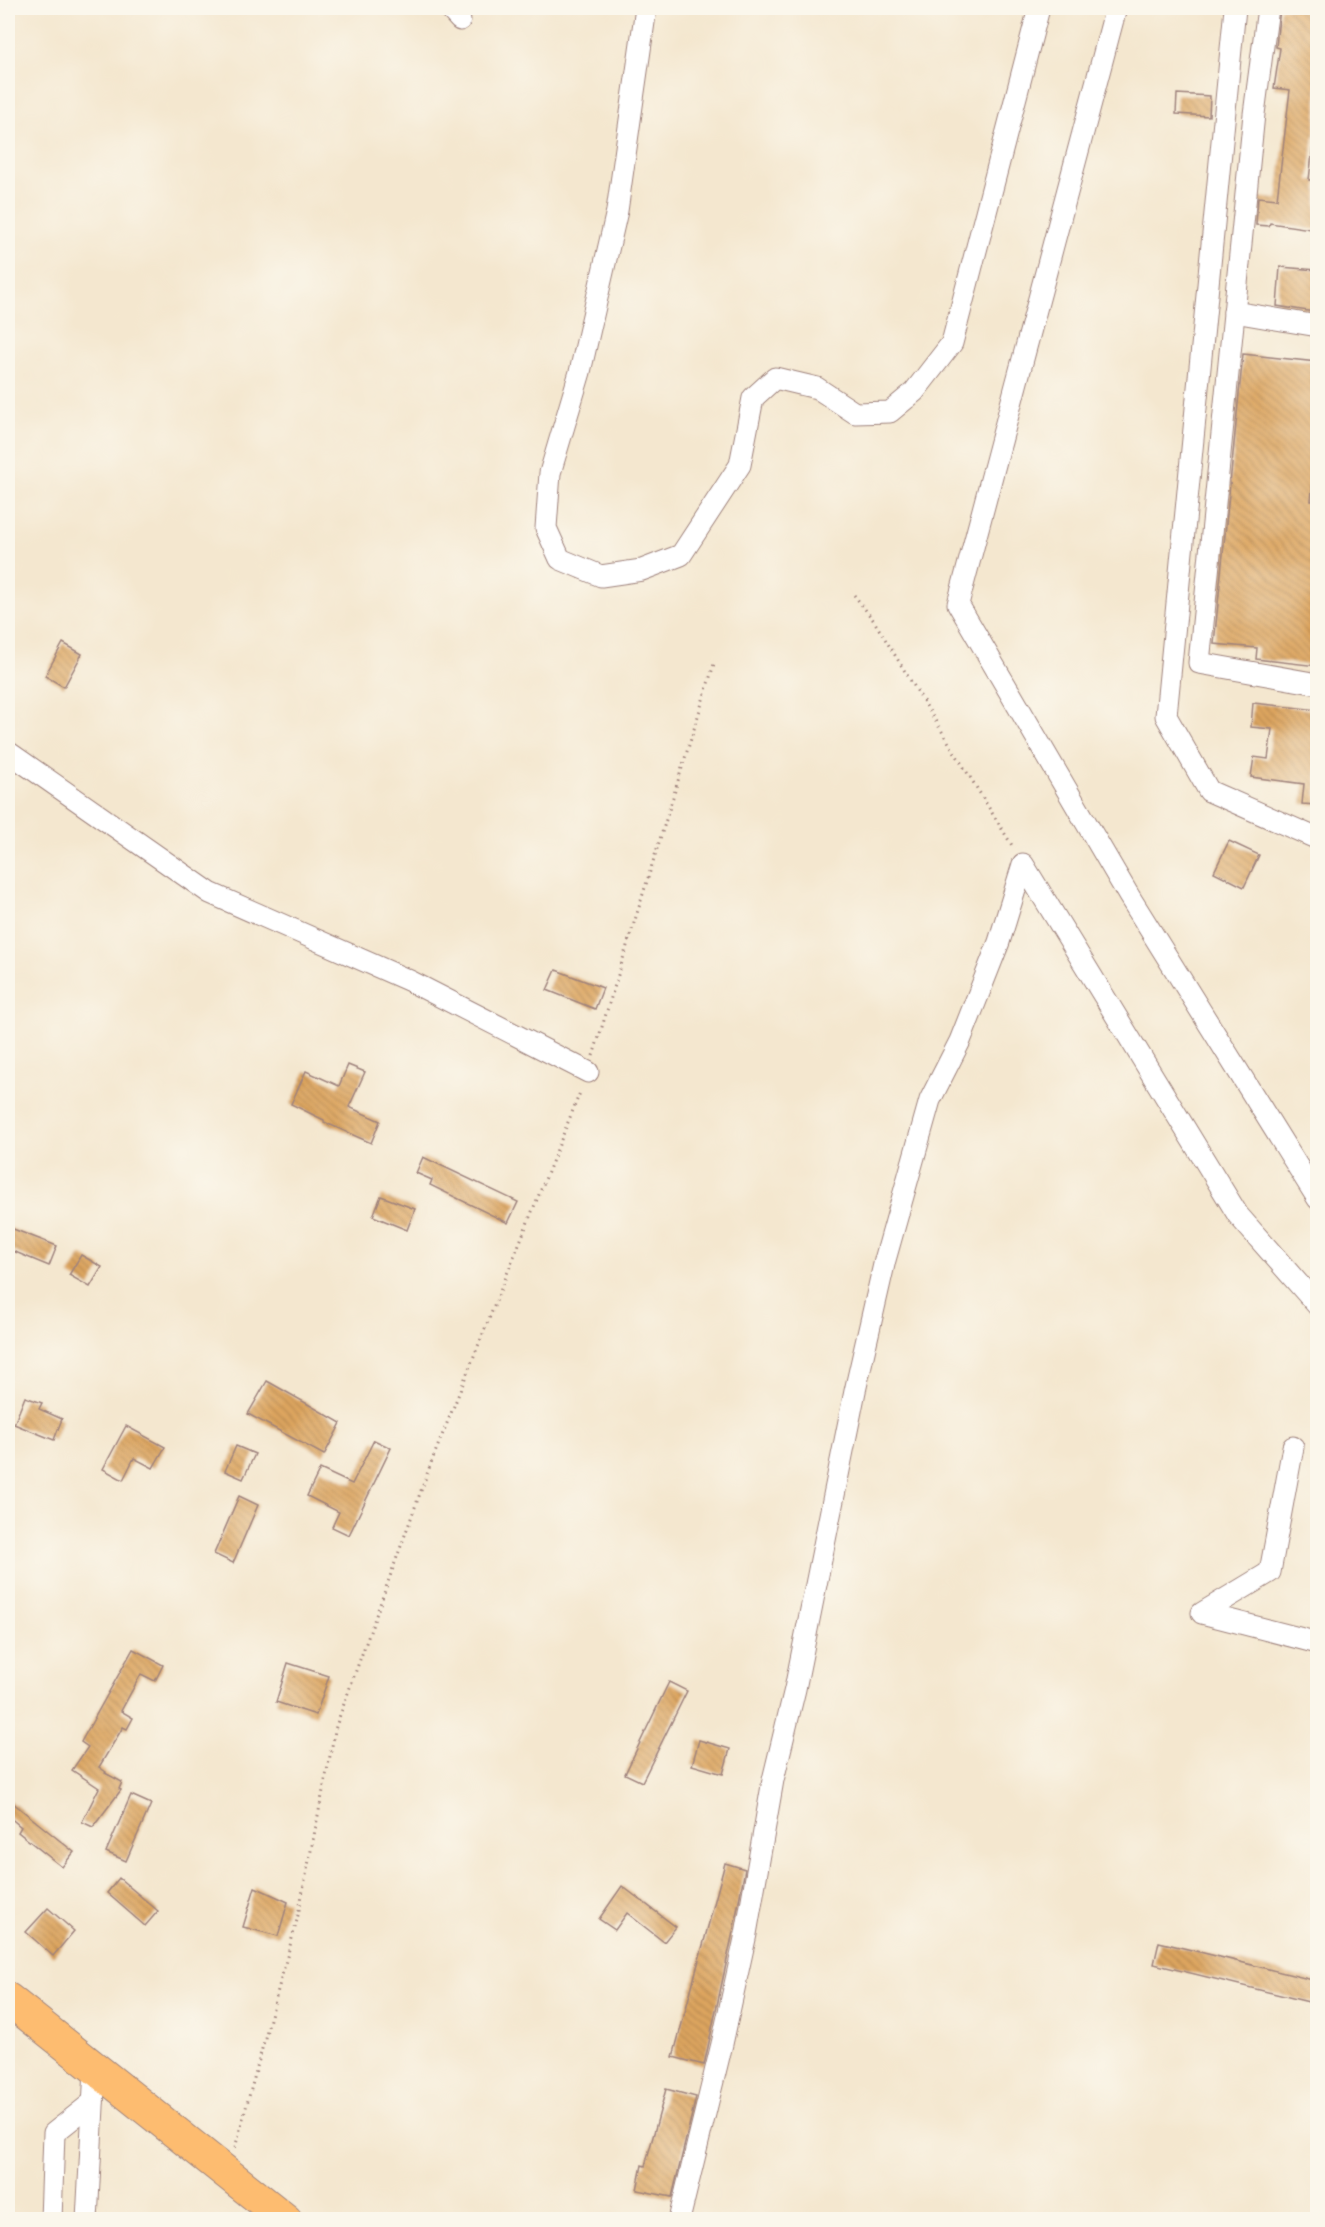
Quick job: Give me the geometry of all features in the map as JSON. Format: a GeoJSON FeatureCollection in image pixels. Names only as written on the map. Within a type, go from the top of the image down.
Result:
{"type":"FeatureCollection","features":[{"type":"Feature","properties":{"kind":"highway"},"geometry":{"type":"LineString","coordinates":[[8,1999],[286,2220]]}},
{"type":"Feature","properties":{"kind":"street"},"geometry":{"type":"LineString","coordinates":[[646,8],[617,212],[580,372],[550,473],[546,528],[560,559],[601,576],[642,570],[681,555],[740,465],[753,398],[775,378],[817,388],[855,414],[890,412],[914,392],[952,344],[1039,8]]}},
{"type":"Feature","properties":{"kind":"street"},"geometry":{"type":"LineString","coordinates":[[1116,8],[957,604],[1129,896],[1317,1199]]}},
{"type":"Feature","properties":{"kind":"street"},"geometry":{"type":"LineString","coordinates":[[1235,8],[1166,716],[1209,791],[1317,840]]}},
{"type":"Feature","properties":{"kind":"street"},"geometry":{"type":"LineString","coordinates":[[1268,8],[1254,114],[1199,663],[1317,684]]}},
{"type":"Feature","properties":{"kind":"street"},"geometry":{"type":"LineString","coordinates":[[1234,312],[1317,326]]}},
{"type":"Feature","properties":{"kind":"street"},"geometry":{"type":"LineString","coordinates":[[8,752],[210,893],[410,981],[588,1072]]}},
{"type":"Feature","properties":{"kind":"street"},"geometry":{"type":"LineString","coordinates":[[1023,864],[1238,1215],[1317,1306]]}},
{"type":"Feature","properties":{"kind":"street"},"geometry":{"type":"LineString","coordinates":[[679,2220],[746,1934],[773,1780],[795,1689],[855,1391],[885,1260],[930,1100],[960,1041],[999,942],[1023,864]]}},
{"type":"Feature","properties":{"kind":"street"},"geometry":{"type":"LineString","coordinates":[[1293,1447],[1270,1572],[1202,1613],[1317,1643]]}},
{"type":"Feature","properties":{"kind":"street"},"geometry":{"type":"LineString","coordinates":[[87,2220],[95,2069]]}},
{"type":"Feature","properties":{"kind":"street"},"geometry":{"type":"LineString","coordinates":[[51,2220],[54,2133],[93,2102]]}},
{"type":"Feature","properties":{"kind":"path"},"geometry":{"type":"LineString","coordinates":[[854,595],[874,621],[1023,864]]}},
{"type":"Feature","properties":{"kind":"path"},"geometry":{"type":"LineString","coordinates":[[228,2172],[297,1920],[336,1726],[432,1463],[588,1072],[715,661]]}},
{"type":"Feature","properties":{"kind":"building"},"geometry":{"type":"Polygon","coordinates":[[[1280,8],[1317,8],[1317,111],[1309,180],[1317,180],[1317,230],[1270,223],[1269,226],[1256,225],[1258,197],[1277,199],[1290,90],[1274,88],[1280,48],[1276,47],[1280,8]]]}},
{"type":"Feature","properties":{"kind":"building"},"geometry":{"type":"Polygon","coordinates":[[[1177,94],[1210,96],[1209,116],[1176,114],[1177,94]]]}},
{"type":"Feature","properties":{"kind":"building"},"geometry":{"type":"Polygon","coordinates":[[[1280,267],[1317,270],[1314,312],[1277,306],[1280,267]]]}},
{"type":"Feature","properties":{"kind":"building"},"geometry":{"type":"Polygon","coordinates":[[[1243,354],[1317,362],[1317,460],[1315,459],[1311,501],[1317,501],[1317,666],[1256,659],[1257,648],[1214,644],[1243,354]]]}},
{"type":"Feature","properties":{"kind":"building"},"geometry":{"type":"Polygon","coordinates":[[[63,643],[82,654],[64,687],[45,676],[63,643]]]}},
{"type":"Feature","properties":{"kind":"building"},"geometry":{"type":"Polygon","coordinates":[[[1253,703],[1317,710],[1317,805],[1302,804],[1304,784],[1251,777],[1254,757],[1268,759],[1272,729],[1251,727],[1253,703]]]}},
{"type":"Feature","properties":{"kind":"building"},"geometry":{"type":"Polygon","coordinates":[[[1229,841],[1259,855],[1244,887],[1214,872],[1229,841]]]}},
{"type":"Feature","properties":{"kind":"building"},"geometry":{"type":"Polygon","coordinates":[[[556,970],[603,988],[595,1009],[547,990],[556,970]]]}},
{"type":"Feature","properties":{"kind":"building"},"geometry":{"type":"Polygon","coordinates":[[[348,1065],[365,1072],[349,1107],[380,1121],[371,1143],[291,1104],[306,1071],[339,1086],[348,1065]]]}},
{"type":"Feature","properties":{"kind":"building"},"geometry":{"type":"Polygon","coordinates":[[[423,1157],[518,1202],[508,1223],[430,1185],[432,1180],[416,1173],[423,1157]]]}},
{"type":"Feature","properties":{"kind":"building"},"geometry":{"type":"Polygon","coordinates":[[[381,1196],[415,1209],[407,1230],[373,1216],[381,1196]]]}},
{"type":"Feature","properties":{"kind":"building"},"geometry":{"type":"Polygon","coordinates":[[[8,1227],[57,1246],[49,1266],[8,1249],[8,1227]]]}},
{"type":"Feature","properties":{"kind":"building"},"geometry":{"type":"Polygon","coordinates":[[[81,1255],[102,1267],[90,1287],[69,1275],[81,1255]]]}},
{"type":"Feature","properties":{"kind":"building"},"geometry":{"type":"Polygon","coordinates":[[[267,1381],[341,1423],[324,1455],[248,1414],[267,1381]]]}},
{"type":"Feature","properties":{"kind":"building"},"geometry":{"type":"Polygon","coordinates":[[[25,1397],[42,1403],[39,1409],[62,1419],[54,1440],[14,1424],[25,1397]]]}},
{"type":"Feature","properties":{"kind":"building"},"geometry":{"type":"Polygon","coordinates":[[[126,1426],[165,1447],[153,1468],[134,1458],[123,1480],[103,1469],[126,1426]]]}},
{"type":"Feature","properties":{"kind":"building"},"geometry":{"type":"Polygon","coordinates":[[[374,1440],[391,1448],[349,1535],[332,1527],[339,1512],[307,1496],[320,1469],[352,1484],[374,1440]]]}},
{"type":"Feature","properties":{"kind":"building"},"geometry":{"type":"Polygon","coordinates":[[[236,1446],[255,1454],[243,1479],[225,1471],[236,1446]]]}},
{"type":"Feature","properties":{"kind":"building"},"geometry":{"type":"Polygon","coordinates":[[[239,1496],[258,1505],[233,1563],[214,1554],[239,1496]]]}},
{"type":"Feature","properties":{"kind":"building"},"geometry":{"type":"Polygon","coordinates":[[[133,1649],[163,1665],[155,1681],[141,1674],[121,1711],[133,1718],[127,1729],[123,1727],[99,1767],[122,1782],[119,1789],[121,1790],[93,1827],[82,1822],[99,1788],[72,1770],[88,1747],[81,1742],[133,1649]]]}},
{"type":"Feature","properties":{"kind":"building"},"geometry":{"type":"Polygon","coordinates":[[[288,1663],[329,1676],[316,1715],[276,1702],[288,1663]]]}},
{"type":"Feature","properties":{"kind":"building"},"geometry":{"type":"Polygon","coordinates":[[[669,1682],[687,1691],[642,1782],[625,1774],[669,1682]]]}},
{"type":"Feature","properties":{"kind":"building"},"geometry":{"type":"Polygon","coordinates":[[[699,1740],[730,1749],[723,1774],[692,1765],[699,1740]]]}},
{"type":"Feature","properties":{"kind":"building"},"geometry":{"type":"Polygon","coordinates":[[[131,1795],[151,1804],[126,1861],[106,1852],[131,1795]]]}},
{"type":"Feature","properties":{"kind":"building"},"geometry":{"type":"Polygon","coordinates":[[[8,1799],[74,1852],[62,1867],[18,1832],[21,1827],[8,1816],[8,1799]]]}},
{"type":"Feature","properties":{"kind":"building"},"geometry":{"type":"Polygon","coordinates":[[[725,1863],[745,1869],[704,2065],[673,2057],[725,1863]]]}},
{"type":"Feature","properties":{"kind":"building"},"geometry":{"type":"Polygon","coordinates":[[[119,1878],[158,1911],[145,1926],[107,1893],[119,1878]]]}},
{"type":"Feature","properties":{"kind":"building"},"geometry":{"type":"Polygon","coordinates":[[[622,1886],[676,1927],[664,1942],[627,1913],[615,1930],[599,1919],[622,1886]]]}},
{"type":"Feature","properties":{"kind":"building"},"geometry":{"type":"Polygon","coordinates":[[[255,1887],[288,1902],[278,1936],[243,1927],[255,1887]]]}},
{"type":"Feature","properties":{"kind":"building"},"geometry":{"type":"Polygon","coordinates":[[[48,1908],[74,1931],[53,1956],[26,1932],[48,1908]]]}},
{"type":"Feature","properties":{"kind":"building"},"geometry":{"type":"Polygon","coordinates":[[[1159,1942],[1317,1981],[1317,2004],[1154,1964],[1159,1942]]]}},
{"type":"Feature","properties":{"kind":"building"},"geometry":{"type":"Polygon","coordinates":[[[666,2089],[696,2097],[672,2197],[637,2190],[642,2165],[645,2166],[666,2089]]]}}]}
